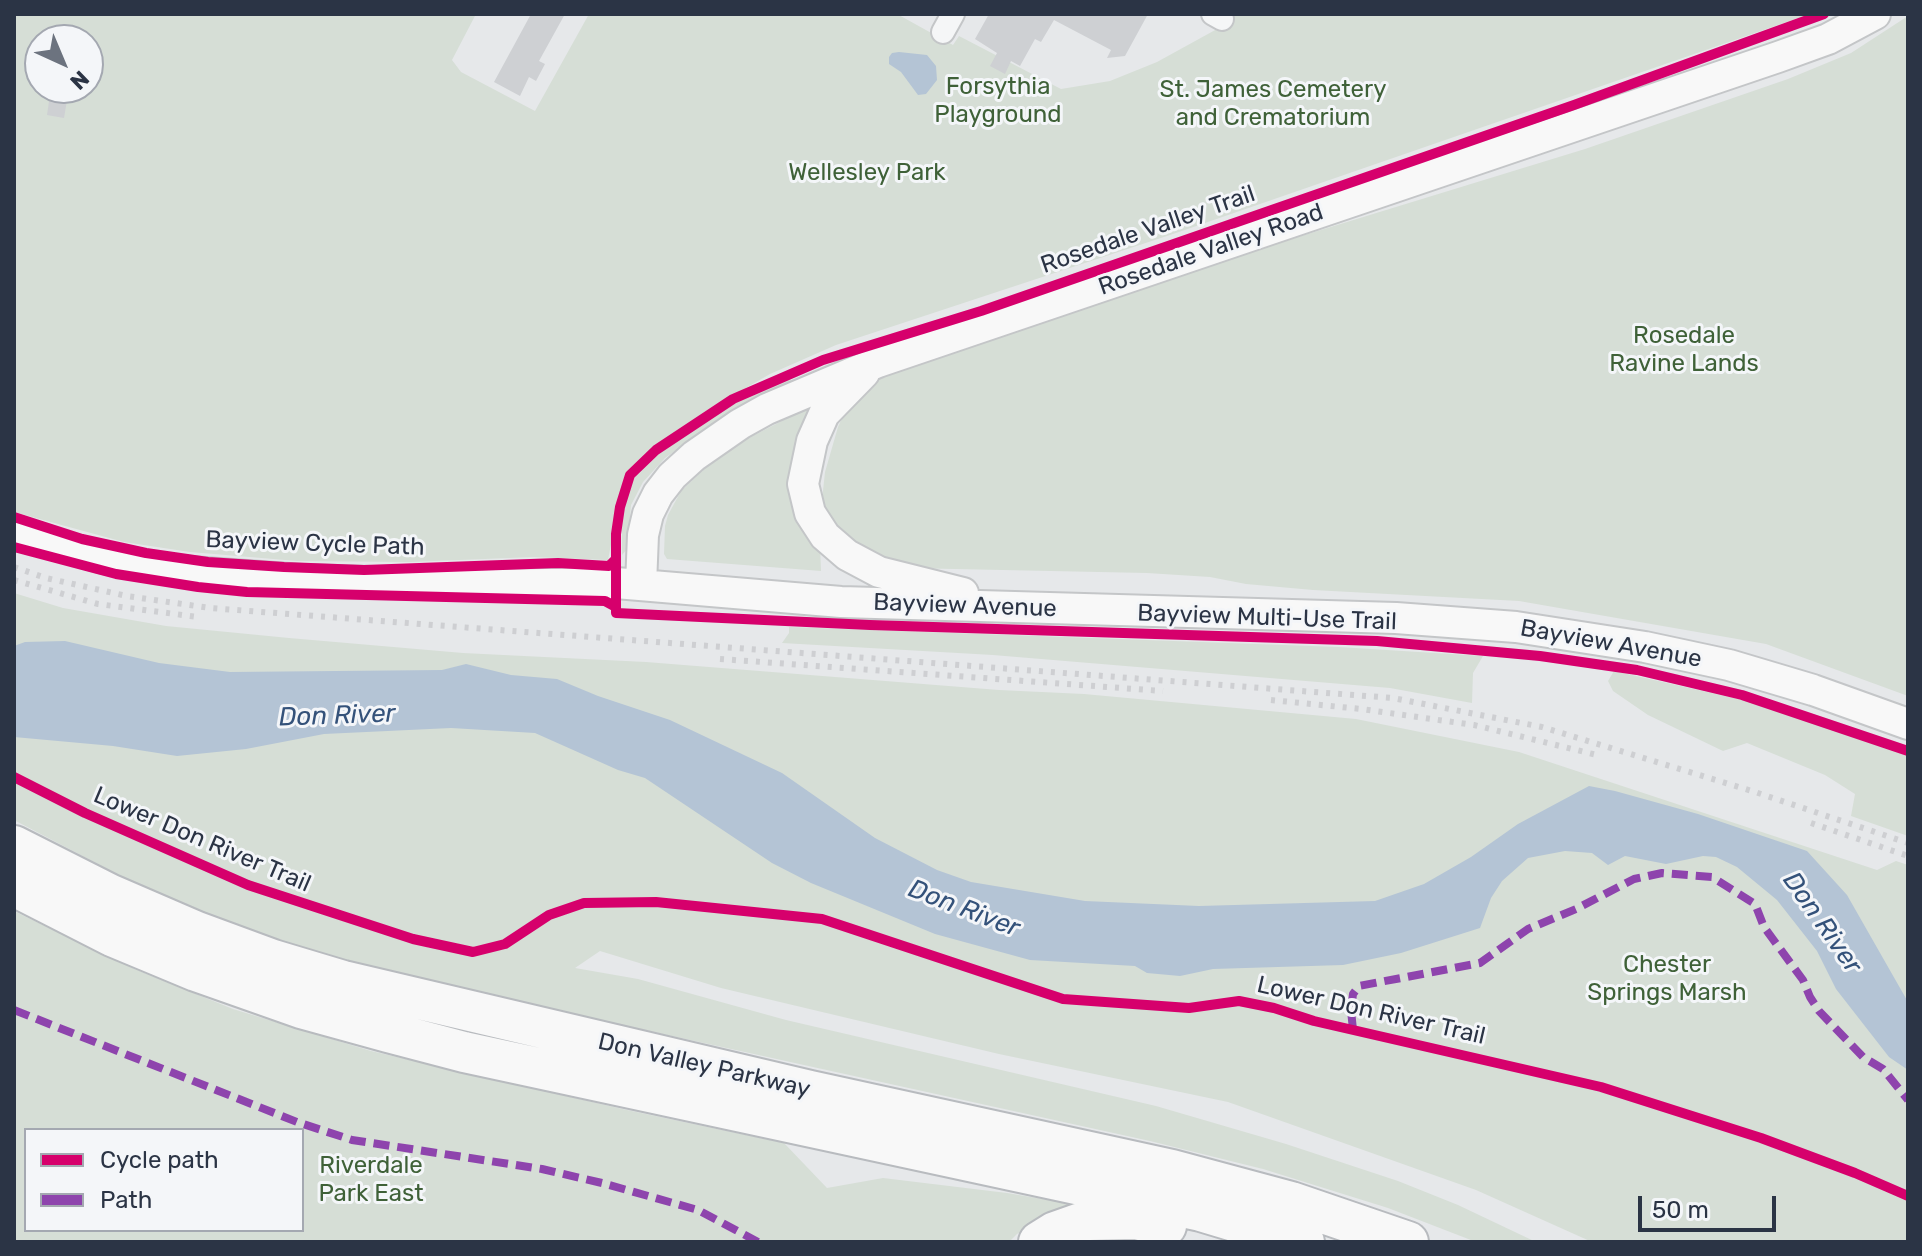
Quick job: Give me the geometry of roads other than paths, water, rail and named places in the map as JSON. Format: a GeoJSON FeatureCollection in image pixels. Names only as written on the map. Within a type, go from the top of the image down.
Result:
{"type":"FeatureCollection","features":[{"type":"Feature","properties":{"kind":"highway","name":"Don Valley Parkway"},"geometry":{"type":"LineString","coordinates":[[14,846],[109,894],[197,932],[343,981],[810,1091],[1172,1170],[1291,1202],[1408,1242]]}},
{"type":"Feature","properties":{"kind":"highway","name":"Don Valley Parkway"},"geometry":{"type":"LineString","coordinates":[[14,886],[112,936],[196,971],[301,1008],[373,1028],[464,1052],[1201,1211],[1290,1237]]}},
{"type":"Feature","properties":{"kind":"highway"},"geometry":{"type":"LineString","coordinates":[[1039,1242],[1055,1232],[1089,1220],[1136,1219],[1219,1236],[1290,1237]]}},
{"type":"Feature","properties":{"kind":"main road","name":"Rosedale Valley Road"},"geometry":{"type":"LineString","coordinates":[[641,585],[643,535],[648,514],[658,494],[694,456],[767,409],[878,362],[1778,57],[1828,39],[1875,14]]}},
{"type":"Feature","properties":{"kind":"main road"},"geometry":{"type":"LineString","coordinates":[[878,362],[824,414],[812,441],[803,484],[810,513],[825,536],[847,555],[879,572],[1023,609]]}},
{"type":"Feature","properties":{"kind":"main road","name":"Bayview Avenue"},"geometry":{"type":"LineString","coordinates":[[14,532],[103,558],[177,571],[303,580],[477,585],[641,585],[787,599],[1023,609],[1396,618],[1516,627],[1645,647],[1729,665],[1813,690],[1908,724]]}},
{"type":"Feature","properties":{"kind":"water"},"geometry":{"type":"Polygon","coordinates":[[[892,53],[927,55],[936,66],[937,80],[926,94],[918,95],[901,72],[889,64],[892,53]]]}},
{"type":"Feature","properties":{"kind":"water","name":"Don River"},"geometry":{"type":"Polygon","coordinates":[[[65,641],[159,663],[230,672],[442,670],[466,664],[511,675],[557,679],[670,720],[782,773],[875,838],[937,870],[971,882],[1085,901],[1199,906],[1375,901],[1424,884],[1471,857],[1518,824],[1589,786],[1615,791],[1698,814],[1807,851],[1847,895],[1908,1002],[1908,1070],[1889,1057],[1836,989],[1817,951],[1777,900],[1737,867],[1716,857],[1703,856],[1666,864],[1625,856],[1608,865],[1592,853],[1565,851],[1528,858],[1502,881],[1491,898],[1480,928],[1401,953],[1343,965],[1213,969],[1180,976],[1147,973],[1135,966],[1030,960],[935,934],[811,883],[772,863],[645,778],[618,770],[535,733],[451,728],[324,734],[246,749],[177,756],[113,746],[14,737],[14,646],[25,642],[65,641]]]}},
{"type":"Feature","properties":{"kind":"railway"},"geometry":{"type":"LineString","coordinates":[[14,567],[46,578],[127,596],[210,608],[1393,698],[1542,727],[1752,791],[1908,843]]}},
{"type":"Feature","properties":{"kind":"railway"},"geometry":{"type":"LineString","coordinates":[[14,580],[98,604],[198,617]]}},
{"type":"Feature","properties":{"kind":"railway"},"geometry":{"type":"LineString","coordinates":[[720,659],[1163,691]]}},
{"type":"Feature","properties":{"kind":"railway"},"geometry":{"type":"LineString","coordinates":[[1271,700],[1474,725],[1597,755]]}},
{"type":"Feature","properties":{"kind":"railway"},"geometry":{"type":"LineString","coordinates":[[1811,823],[1908,856]]}},
{"type":"Feature","properties":{"kind":"park label","name":"Forsythia Playground"},"geometry":{"type":"Point","coordinates":[998,101]}},
{"type":"Feature","properties":{"kind":"park label","name":"St. James Cemetery and Crematorium"},"geometry":{"type":"Point","coordinates":[1273,104]}},
{"type":"Feature","properties":{"kind":"park label","name":"Wellesley Park"},"geometry":{"type":"Point","coordinates":[867,173]}},
{"type":"Feature","properties":{"kind":"park label","name":"Rosedale Ravine Lands"},"geometry":{"type":"Point","coordinates":[1684,350]}},
{"type":"Feature","properties":{"kind":"park label","name":"Chester Springs Marsh"},"geometry":{"type":"Point","coordinates":[1667,979]}},
{"type":"Feature","properties":{"kind":"park label","name":"Riverdale Park East"},"geometry":{"type":"Point","coordinates":[371,1180]}}]}
